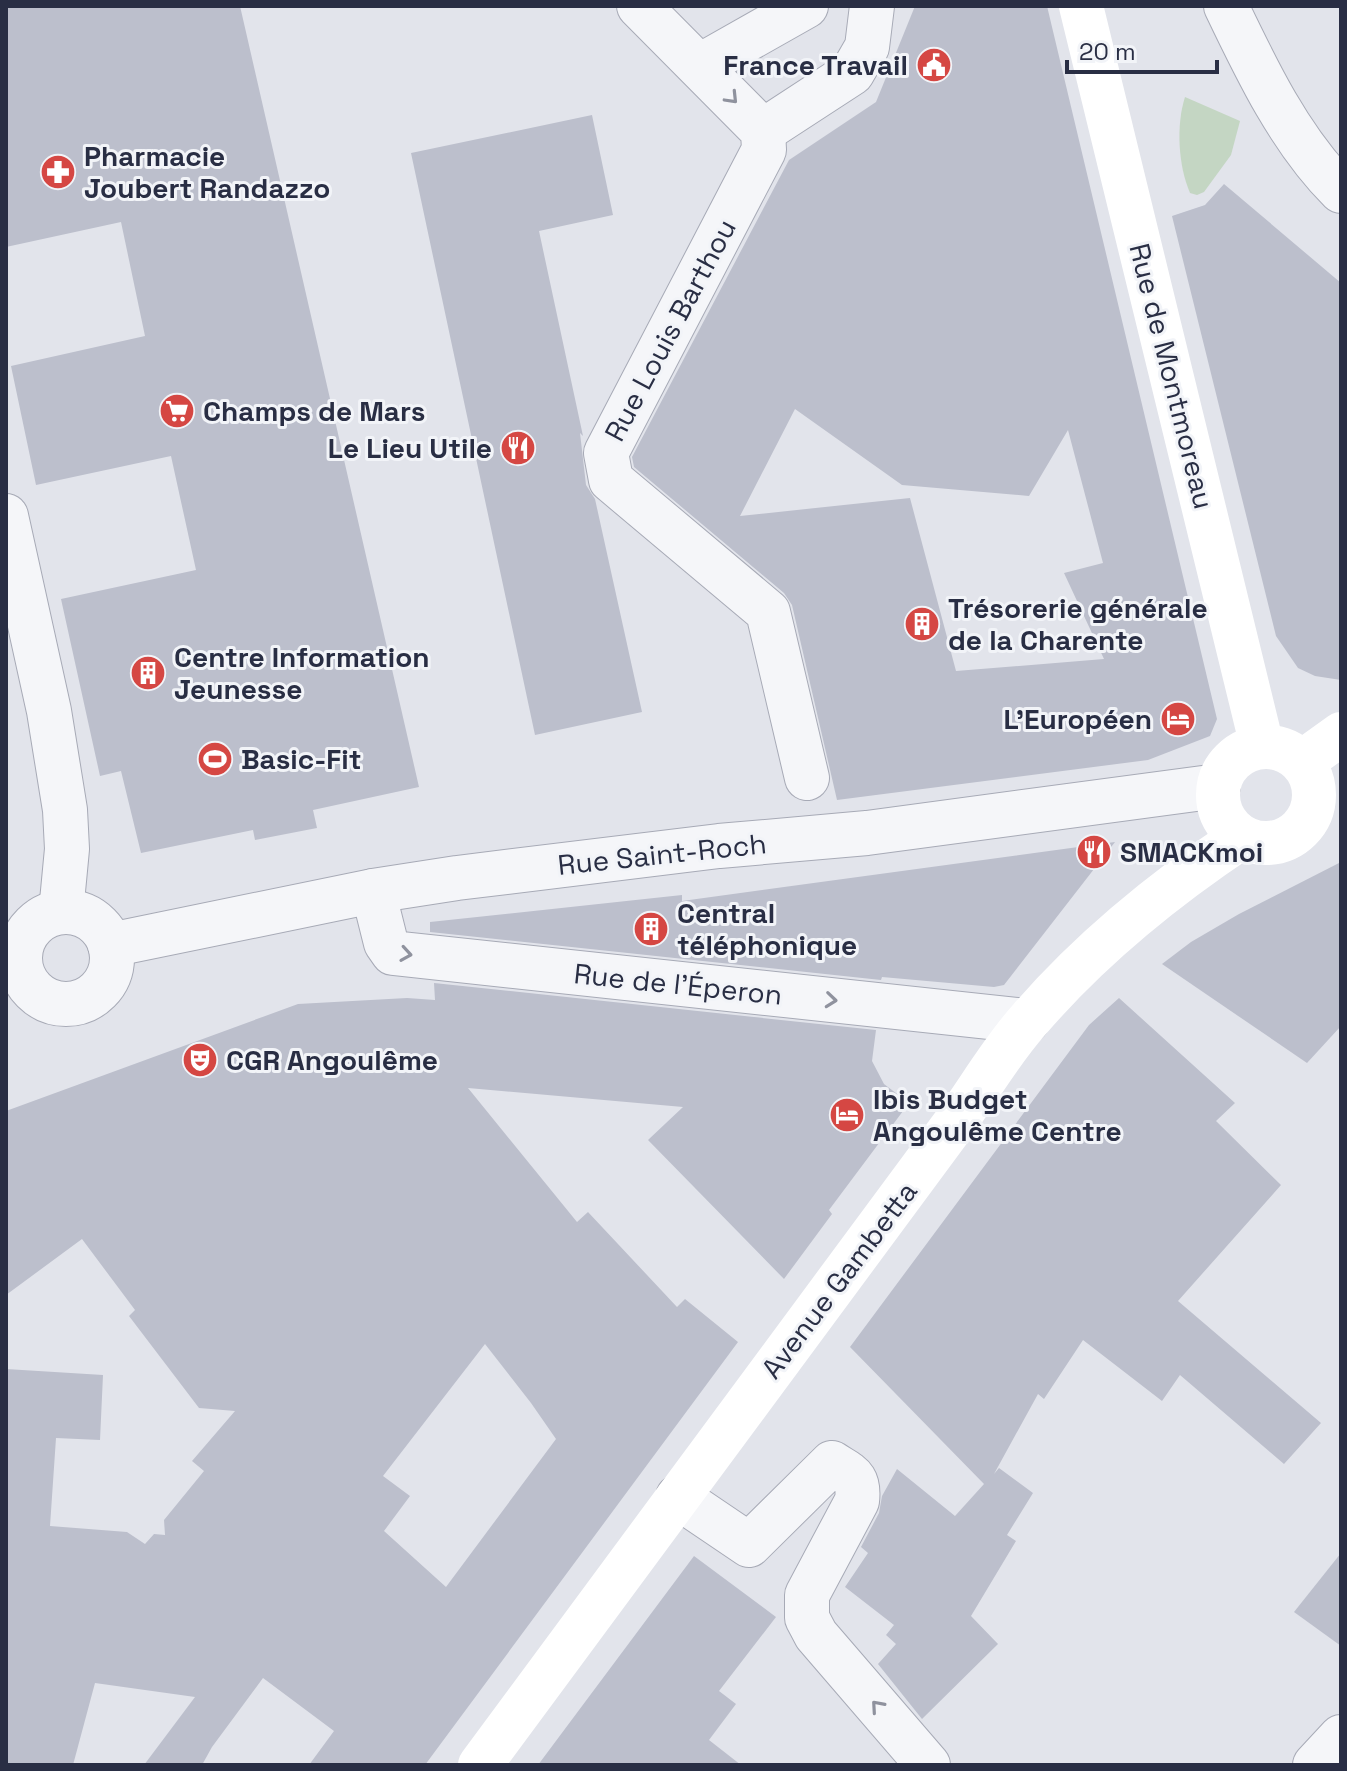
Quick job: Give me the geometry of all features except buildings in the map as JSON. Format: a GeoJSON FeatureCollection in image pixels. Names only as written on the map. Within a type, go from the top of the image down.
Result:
{"type":"FeatureCollection","features":[{"type":"Feature","properties":{"kind":"main road","name":"Rue de Montmoreau"},"geometry":{"type":"LineString","coordinates":[[1081,6],[1282,754]]}},
{"type":"Feature","properties":{"kind":"main road"},"geometry":{"type":"LineString","coordinates":[[1282,754],[1327,803],[1284,840],[1270,844],[1242,837],[1225,821],[1220,809],[1218,786],[1224,771],[1235,758],[1282,754],[1341,734]]}},
{"type":"Feature","properties":{"kind":"main road","name":"Avenue Gambetta"},"geometry":{"type":"LineString","coordinates":[[480,1765],[1027,1021],[1091,954],[1153,902],[1242,837]]}},
{"type":"Feature","properties":{"kind":"street"},"geometry":{"type":"LineString","coordinates":[[639,6],[763,131],[852,73],[867,47],[872,6]]}},
{"type":"Feature","properties":{"kind":"street"},"geometry":{"type":"LineString","coordinates":[[700,66],[806,6]]}},
{"type":"Feature","properties":{"kind":"street"},"geometry":{"type":"LineString","coordinates":[[1226,6],[1292,131],[1341,191]]}},
{"type":"Feature","properties":{"kind":"street","name":"Rue Louis Barthou"},"geometry":{"type":"LineString","coordinates":[[763,131],[764,150],[606,453],[611,480],[768,612],[807,778]]}},
{"type":"Feature","properties":{"kind":"street"},"geometry":{"type":"LineString","coordinates":[[6,516],[49,711],[65,810],[67,849],[61,912]]}},
{"type":"Feature","properties":{"kind":"street","name":"Rue Saint-Roch"},"geometry":{"type":"LineString","coordinates":[[110,945],[373,891],[457,878],[703,848],[867,833],[1218,786]]}},
{"type":"Feature","properties":{"kind":"street","name":"Rue de l'Éperon"},"geometry":{"type":"LineString","coordinates":[[373,891],[386,943],[393,953],[1027,1021]]}},
{"type":"Feature","properties":{"kind":"street"},"geometry":{"type":"LineString","coordinates":[[61,912],[88,919],[105,934],[110,945],[112,958],[109,973],[103,987],[91,997],[62,1005],[47,1001],[19,1001],[24,980],[20,949],[36,923],[61,912]]}},
{"type":"Feature","properties":{"kind":"street"},"geometry":{"type":"LineString","coordinates":[[678,1497],[749,1545],[832,1463],[855,1478],[859,1487],[857,1501],[807,1595],[807,1618],[816,1635],[928,1765]]}},
{"type":"Feature","properties":{"kind":"street"},"geometry":{"type":"LineString","coordinates":[[1315,1765],[1341,1737]]}},
{"type":"Feature","properties":{"kind":"green space"},"geometry":{"type":"Polygon","coordinates":[[[1185,97],[1240,121],[1231,155],[1204,192],[1197,195],[1190,193],[1181,158],[1179,132],[1185,97]]]}},
{"type":"Feature","properties":{"kind":"place","name":"France Travail"},"geometry":{"type":"Point","coordinates":[934,65]}},
{"type":"Feature","properties":{"kind":"place","name":"Pharmacie Joubert Randazzo"},"geometry":{"type":"Point","coordinates":[58,172]}},
{"type":"Feature","properties":{"kind":"place","name":"Champs de Mars"},"geometry":{"type":"Point","coordinates":[177,411]}},
{"type":"Feature","properties":{"kind":"place","name":"Le Lieu Utile"},"geometry":{"type":"Point","coordinates":[518,448]}},
{"type":"Feature","properties":{"kind":"place","name":"Trésorerie générale de la Charente"},"geometry":{"type":"Point","coordinates":[922,624]}},
{"type":"Feature","properties":{"kind":"place","name":"Centre Information Jeunesse"},"geometry":{"type":"Point","coordinates":[148,673]}},
{"type":"Feature","properties":{"kind":"place","name":"L'Européen"},"geometry":{"type":"Point","coordinates":[1178,719]}},
{"type":"Feature","properties":{"kind":"place","name":"Basic-Fit"},"geometry":{"type":"Point","coordinates":[215,759]}},
{"type":"Feature","properties":{"kind":"place","name":"SMACKmoi"},"geometry":{"type":"Point","coordinates":[1094,852]}},
{"type":"Feature","properties":{"kind":"place","name":"Central téléphonique"},"geometry":{"type":"Point","coordinates":[651,929]}},
{"type":"Feature","properties":{"kind":"place","name":"CGR Angoulême"},"geometry":{"type":"Point","coordinates":[200,1060]}},
{"type":"Feature","properties":{"kind":"place","name":"Ibis Budget Angoulême Centre"},"geometry":{"type":"Point","coordinates":[847,1115]}}]}
